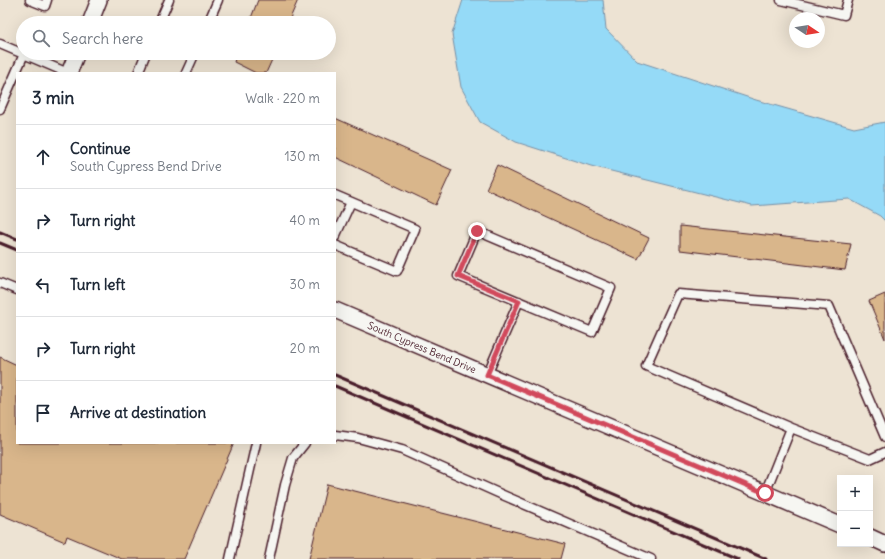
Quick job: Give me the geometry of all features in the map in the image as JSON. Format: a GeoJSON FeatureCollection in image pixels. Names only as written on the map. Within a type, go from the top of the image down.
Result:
{"type":"FeatureCollection","features":[{"type":"Feature","properties":{"kind":"street"},"geometry":{"type":"LineString","coordinates":[[93,16],[99,0]]}},
{"type":"Feature","properties":{"kind":"street"},"geometry":{"type":"LineString","coordinates":[[68,72],[74,60]]}},
{"type":"Feature","properties":{"kind":"street","name":"South Cypress Bend Drive"},"geometry":{"type":"LineString","coordinates":[[336,310],[837,524]]}},
{"type":"Feature","properties":{"kind":"street"},"geometry":{"type":"LineString","coordinates":[[873,538],[885,544]]}},
{"type":"Feature","properties":{"kind":"lane"},"geometry":{"type":"LineString","coordinates":[[30,0],[45,6],[47,0]]}},
{"type":"Feature","properties":{"kind":"lane"},"geometry":{"type":"LineString","coordinates":[[162,16],[169,0]]}},
{"type":"Feature","properties":{"kind":"lane"},"geometry":{"type":"LineString","coordinates":[[211,16],[218,0]]}},
{"type":"Feature","properties":{"kind":"lane"},"geometry":{"type":"LineString","coordinates":[[781,0],[844,15],[848,0]]}},
{"type":"Feature","properties":{"kind":"lane"},"geometry":{"type":"LineString","coordinates":[[0,44],[16,51]]}},
{"type":"Feature","properties":{"kind":"lane"},"geometry":{"type":"LineString","coordinates":[[16,72],[21,60]]}},
{"type":"Feature","properties":{"kind":"lane"},"geometry":{"type":"LineString","coordinates":[[38,60],[66,72]]}},
{"type":"Feature","properties":{"kind":"lane"},"geometry":{"type":"LineString","coordinates":[[138,72],[143,60]]}},
{"type":"Feature","properties":{"kind":"lane"},"geometry":{"type":"LineString","coordinates":[[186,72],[192,60]]}},
{"type":"Feature","properties":{"kind":"lane"},"geometry":{"type":"LineString","coordinates":[[0,109],[16,72]]}},
{"type":"Feature","properties":{"kind":"lane"},"geometry":{"type":"LineString","coordinates":[[336,195],[415,229],[397,271],[336,245]]}},
{"type":"Feature","properties":{"kind":"lane"},"geometry":{"type":"LineString","coordinates":[[336,235],[351,202]]}},
{"type":"Feature","properties":{"kind":"lane"},"geometry":{"type":"LineString","coordinates":[[477,231],[611,288],[592,332],[519,301],[458,276],[477,231]]}},
{"type":"Feature","properties":{"kind":"lane"},"geometry":{"type":"LineString","coordinates":[[0,283],[16,290]]}},
{"type":"Feature","properties":{"kind":"lane"},"geometry":{"type":"LineString","coordinates":[[885,437],[829,306],[678,294],[646,366],[791,428],[870,459],[885,452]]}},
{"type":"Feature","properties":{"kind":"lane"},"geometry":{"type":"LineString","coordinates":[[487,375],[519,301]]}},
{"type":"Feature","properties":{"kind":"lane"},"geometry":{"type":"LineString","coordinates":[[765,493],[791,428]]}},
{"type":"Feature","properties":{"kind":"lane"},"geometry":{"type":"LineString","coordinates":[[336,435],[358,438],[402,450],[651,559]]}},
{"type":"Feature","properties":{"kind":"lane"},"geometry":{"type":"LineString","coordinates":[[230,559],[256,444]]}},
{"type":"Feature","properties":{"kind":"lane"},"geometry":{"type":"LineString","coordinates":[[269,559],[285,485],[293,458],[304,444]]}},
{"type":"Feature","properties":{"kind":"water"},"geometry":{"type":"Polygon","coordinates":[[[463,0],[603,0],[606,29],[637,61],[756,100],[854,128],[885,122],[885,221],[880,216],[849,199],[752,206],[591,166],[516,142],[480,122],[461,87],[452,34],[463,0]]]}},
{"type":"Feature","properties":{"kind":"building"},"geometry":{"type":"Polygon","coordinates":[[[258,0],[298,0],[291,16],[252,16],[258,0]]]}},
{"type":"Feature","properties":{"kind":"building"},"geometry":{"type":"Polygon","coordinates":[[[235,60],[272,60],[266,72],[254,72],[234,62],[235,60]]]}},
{"type":"Feature","properties":{"kind":"building"},"geometry":{"type":"Polygon","coordinates":[[[336,118],[452,170],[436,205],[336,157],[336,118]]]}},
{"type":"Feature","properties":{"kind":"building"},"geometry":{"type":"Polygon","coordinates":[[[497,165],[649,238],[638,259],[486,189],[497,165]]]}},
{"type":"Feature","properties":{"kind":"building"},"geometry":{"type":"Polygon","coordinates":[[[680,226],[851,244],[845,270],[680,250],[680,226]]]}},
{"type":"Feature","properties":{"kind":"building"},"geometry":{"type":"Polygon","coordinates":[[[885,294],[885,339],[869,301],[885,294]]]}},
{"type":"Feature","properties":{"kind":"building"},"geometry":{"type":"Polygon","coordinates":[[[0,357],[16,365],[16,444],[234,444],[184,559],[122,559],[67,536],[65,542],[0,514],[0,357]]]}},
{"type":"Feature","properties":{"kind":"building"},"geometry":{"type":"Polygon","coordinates":[[[327,484],[565,544],[561,559],[309,559],[327,484]]]}},
{"type":"Feature","properties":{"kind":"railway"},"geometry":{"type":"LineString","coordinates":[[0,232],[16,239]]}},
{"type":"Feature","properties":{"kind":"railway"},"geometry":{"type":"LineString","coordinates":[[0,243],[16,250]]}},
{"type":"Feature","properties":{"kind":"railway"},"geometry":{"type":"LineString","coordinates":[[336,375],[766,559]]}},
{"type":"Feature","properties":{"kind":"railway"},"geometry":{"type":"LineString","coordinates":[[336,386],[738,559]]}},
{"type":"Feature","properties":{"kind":"route"},"geometry":{"type":"LineString","coordinates":[[477,231],[458,276],[519,301],[487,375],[765,493]]}}]}
